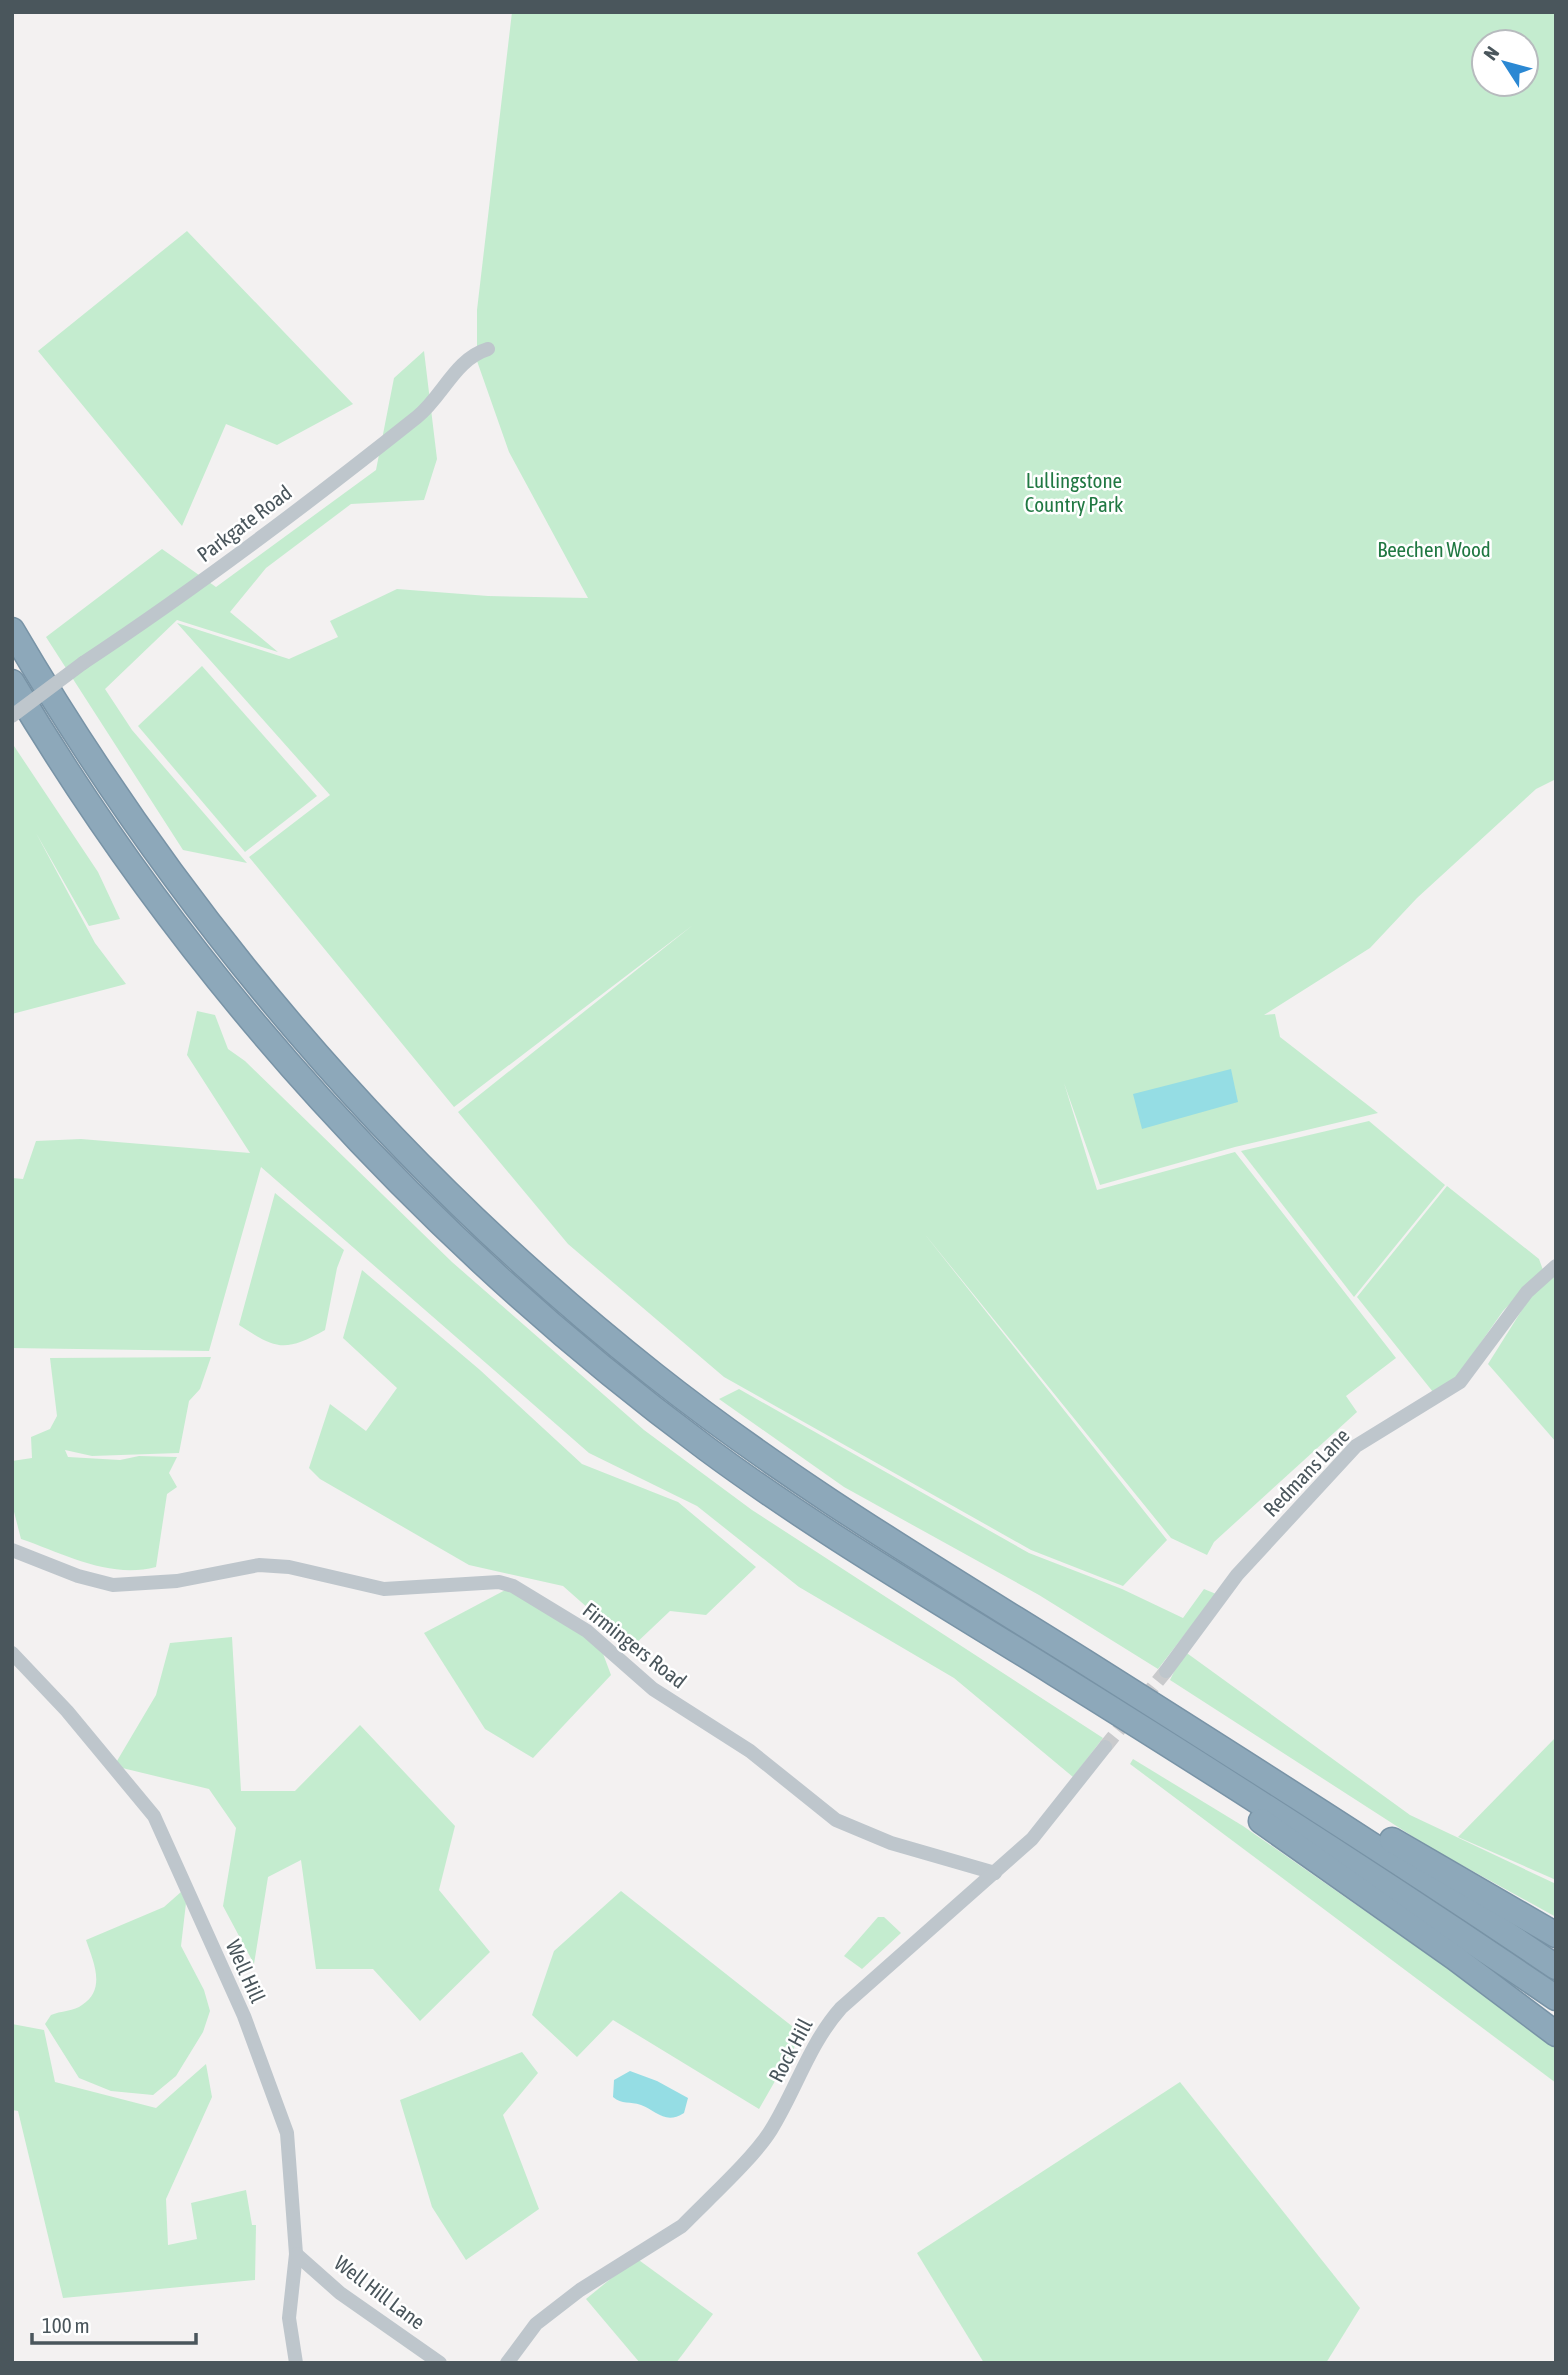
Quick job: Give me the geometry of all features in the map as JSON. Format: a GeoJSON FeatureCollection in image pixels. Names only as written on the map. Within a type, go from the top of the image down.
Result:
{"type":"FeatureCollection","features":[{"type":"Feature","properties":{"kind":"highway"},"geometry":{"type":"LineString","coordinates":[[12,631],[107,784],[230,952],[333,1073],[435,1180],[551,1289],[710,1418],[827,1501],[1318,1810],[1556,1967]]}},
{"type":"Feature","properties":{"kind":"highway"},"geometry":{"type":"LineString","coordinates":[[12,682],[105,828],[235,1000],[378,1160],[482,1262],[601,1366],[768,1493],[1186,1756],[1556,1998]]}},
{"type":"Feature","properties":{"kind":"highway"},"geometry":{"type":"LineString","coordinates":[[1036,1632],[1111,1661],[1384,1835],[1556,1934]]}},
{"type":"Feature","properties":{"kind":"highway"},"geometry":{"type":"LineString","coordinates":[[1186,1756],[1286,1840],[1407,1923],[1556,2034]]}},
{"type":"Feature","properties":{"kind":"street","name":"Parkgate Road"},"geometry":{"type":"LineString","coordinates":[[12,716],[83,663],[162,611],[410,423],[472,354],[488,349]]}},
{"type":"Feature","properties":{"kind":"street","name":"Redmans Lane"},"geometry":{"type":"LineString","coordinates":[[1166,1671],[1237,1574],[1356,1446],[1460,1382],[1527,1292],[1556,1266]]}},
{"type":"Feature","properties":{"kind":"street","name":"Firmingers Road"},"geometry":{"type":"LineString","coordinates":[[12,1550],[78,1576],[113,1584],[177,1581],[259,1565],[289,1567],[384,1589],[499,1582],[513,1586],[587,1631],[653,1689],[750,1751],[836,1821],[891,1843],[995,1872]]}},
{"type":"Feature","properties":{"kind":"street","name":"Well Hill"},"geometry":{"type":"LineString","coordinates":[[12,1653],[67,1711],[154,1816],[244,2016],[283,2117],[296,2254],[289,2318],[296,2363]]}},
{"type":"Feature","properties":{"kind":"street","name":"Rock Hill"},"geometry":{"type":"LineString","coordinates":[[507,2363],[536,2324],[580,2290],[682,2226],[769,2134],[824,2028],[832,2018],[1032,1839],[1105,1747]]}},
{"type":"Feature","properties":{"kind":"street","name":"Well Hill Lane"},"geometry":{"type":"LineString","coordinates":[[296,2254],[340,2293],[440,2363]]}},
{"type":"Feature","properties":{"kind":"green space","name":"Lullingstone Country Park"},"geometry":{"type":"Polygon","coordinates":[[[512,12],[1556,12],[1556,779],[1536,789],[1417,898],[1370,948],[1264,1015],[1275,1014],[1280,1037],[1378,1113],[1235,1147],[1100,1185],[1064,1083],[1097,1190],[1235,1152],[1396,1358],[1346,1396],[1357,1412],[1214,1542],[1207,1555],[1171,1538],[923,1232],[1167,1540],[1123,1586],[1031,1550],[724,1377],[568,1244],[458,1112],[693,925],[454,1107],[249,857],[330,795],[177,623],[289,659],[338,637],[330,621],[397,589],[488,596],[588,598],[509,452],[477,361],[477,310],[512,12]]]}},
{"type":"Feature","properties":{"kind":"green space"},"geometry":{"type":"Polygon","coordinates":[[[187,231],[353,404],[277,445],[226,424],[182,526],[38,351],[187,231]]]}},
{"type":"Feature","properties":{"kind":"green space"},"geometry":{"type":"Polygon","coordinates":[[[424,351],[437,459],[424,500],[351,504],[266,568],[230,612],[278,652],[177,620],[105,689],[132,730],[247,863],[183,850],[46,637],[162,549],[216,587],[376,470],[394,378],[424,351]]]}},
{"type":"Feature","properties":{"kind":"green space"},"geometry":{"type":"Polygon","coordinates":[[[202,666],[317,796],[245,852],[138,726],[202,666]]]}},
{"type":"Feature","properties":{"kind":"green space"},"geometry":{"type":"Polygon","coordinates":[[[12,743],[98,872],[120,919],[89,926],[36,833],[95,943],[126,984],[12,1014],[12,743]]]}},
{"type":"Feature","properties":{"kind":"green space"},"geometry":{"type":"Polygon","coordinates":[[[197,1011],[215,1015],[228,1049],[245,1061],[452,1262],[644,1430],[752,1510],[1103,1738],[1073,1777],[954,1678],[799,1587],[697,1506],[589,1453],[261,1167],[209,1351],[12,1348],[12,1178],[23,1179],[36,1141],[81,1139],[250,1153],[187,1055],[197,1011]]]}},
{"type":"Feature","properties":{"kind":"green space"},"geometry":{"type":"Polygon","coordinates":[[[1369,1121],[1445,1185],[1354,1297],[1241,1151],[1369,1121]]]}},
{"type":"Feature","properties":{"kind":"green space"},"geometry":{"type":"Polygon","coordinates":[[[1447,1186],[1539,1259],[1543,1270],[1503,1311],[1456,1378],[1433,1392],[1357,1297],[1447,1186]]]}},
{"type":"Feature","properties":{"kind":"green space"},"geometry":{"type":"Polygon","coordinates":[[[275,1193],[344,1250],[337,1268],[325,1330],[290,1345],[272,1343],[239,1325],[275,1193]]]}},
{"type":"Feature","properties":{"kind":"green space"},"geometry":{"type":"Polygon","coordinates":[[[362,1270],[480,1370],[582,1464],[678,1502],[756,1567],[706,1615],[670,1611],[632,1647],[563,1586],[469,1565],[320,1479],[309,1468],[330,1404],[366,1431],[397,1388],[343,1338],[362,1270]]]}},
{"type":"Feature","properties":{"kind":"green space"},"geometry":{"type":"Polygon","coordinates":[[[1556,1274],[1556,1442],[1488,1364],[1530,1297],[1556,1274]]]}},
{"type":"Feature","properties":{"kind":"green space"},"geometry":{"type":"Polygon","coordinates":[[[211,1357],[200,1389],[189,1401],[179,1453],[92,1456],[65,1450],[68,1457],[120,1460],[139,1456],[177,1457],[169,1473],[177,1487],[167,1494],[156,1567],[121,1570],[104,1567],[21,1539],[12,1504],[12,1461],[32,1458],[31,1437],[50,1429],[57,1416],[50,1358],[211,1357]]]}},
{"type":"Feature","properties":{"kind":"green space"},"geometry":{"type":"Polygon","coordinates":[[[739,1389],[1029,1553],[1122,1589],[1183,1618],[1204,1589],[1216,1594],[1158,1669],[1039,1595],[844,1487],[719,1399],[739,1389]]]}},
{"type":"Feature","properties":{"kind":"green space"},"geometry":{"type":"Polygon","coordinates":[[[513,1586],[599,1643],[611,1675],[533,1758],[485,1729],[424,1633],[513,1586]]]}},
{"type":"Feature","properties":{"kind":"green space"},"geometry":{"type":"Polygon","coordinates":[[[232,1637],[241,1791],[295,1791],[360,1725],[455,1826],[439,1890],[490,1952],[420,2021],[373,1969],[316,1969],[301,1860],[268,1877],[254,1964],[223,1906],[236,1828],[209,1789],[114,1766],[156,1695],[170,1643],[232,1637]]]}},
{"type":"Feature","properties":{"kind":"green space"},"geometry":{"type":"Polygon","coordinates":[[[1184,1651],[1410,1815],[1556,1884],[1556,1917],[1429,1847],[1170,1680],[1184,1651]]]}},
{"type":"Feature","properties":{"kind":"green space"},"geometry":{"type":"Polygon","coordinates":[[[1556,1737],[1556,1880],[1458,1837],[1556,1737]]]}},
{"type":"Feature","properties":{"kind":"green space"},"geometry":{"type":"Polygon","coordinates":[[[1133,1759],[1243,1826],[1556,2044],[1556,2083],[1130,1764],[1133,1759]]]}},
{"type":"Feature","properties":{"kind":"green space"},"geometry":{"type":"Polygon","coordinates":[[[621,1891],[802,2034],[759,2109],[613,2020],[577,2057],[532,2015],[554,1951],[621,1891]]]}},
{"type":"Feature","properties":{"kind":"green space"},"geometry":{"type":"Polygon","coordinates":[[[181,1892],[186,1903],[181,1946],[204,1990],[210,2011],[203,2032],[176,2076],[153,2095],[111,2091],[79,2078],[45,2024],[51,2015],[82,2005],[94,1991],[96,1974],[86,1940],[164,1907],[181,1892]]]}},
{"type":"Feature","properties":{"kind":"green space"},"geometry":{"type":"Polygon","coordinates":[[[878,1917],[884,1917],[901,1933],[862,1969],[844,1956],[878,1917]]]}},
{"type":"Feature","properties":{"kind":"green space"},"geometry":{"type":"Polygon","coordinates":[[[12,2024],[44,2030],[55,2082],[156,2108],[206,2064],[212,2097],[166,2199],[168,2245],[197,2239],[191,2203],[246,2190],[252,2225],[256,2225],[255,2280],[63,2298],[18,2111],[12,2110],[12,2024]]]}},
{"type":"Feature","properties":{"kind":"green space"},"geometry":{"type":"Polygon","coordinates":[[[522,2052],[538,2073],[503,2115],[539,2209],[466,2260],[432,2207],[400,2100],[522,2052]]]}},
{"type":"Feature","properties":{"kind":"green space"},"geometry":{"type":"Polygon","coordinates":[[[1180,2082],[1360,2308],[1326,2363],[984,2363],[917,2253],[1180,2082]]]}},
{"type":"Feature","properties":{"kind":"green space"},"geometry":{"type":"Polygon","coordinates":[[[636,2258],[713,2314],[676,2363],[640,2363],[586,2299],[636,2258]]]}},
{"type":"Feature","properties":{"kind":"water"},"geometry":{"type":"Polygon","coordinates":[[[1231,1069],[1238,1102],[1142,1129],[1133,1094],[1231,1069]]]}},
{"type":"Feature","properties":{"kind":"water"},"geometry":{"type":"Polygon","coordinates":[[[630,2071],[657,2081],[688,2098],[684,2113],[672,2118],[661,2116],[641,2105],[613,2097],[614,2080],[630,2071]]]}},
{"type":"Feature","properties":{"kind":"tunnel"},"geometry":{"type":"LineString","coordinates":[[1105,1747],[1166,1671]]}},
{"type":"Feature","properties":{"kind":"park label","name":"Beechen Wood"},"geometry":{"type":"Point","coordinates":[1434,549]}}]}
